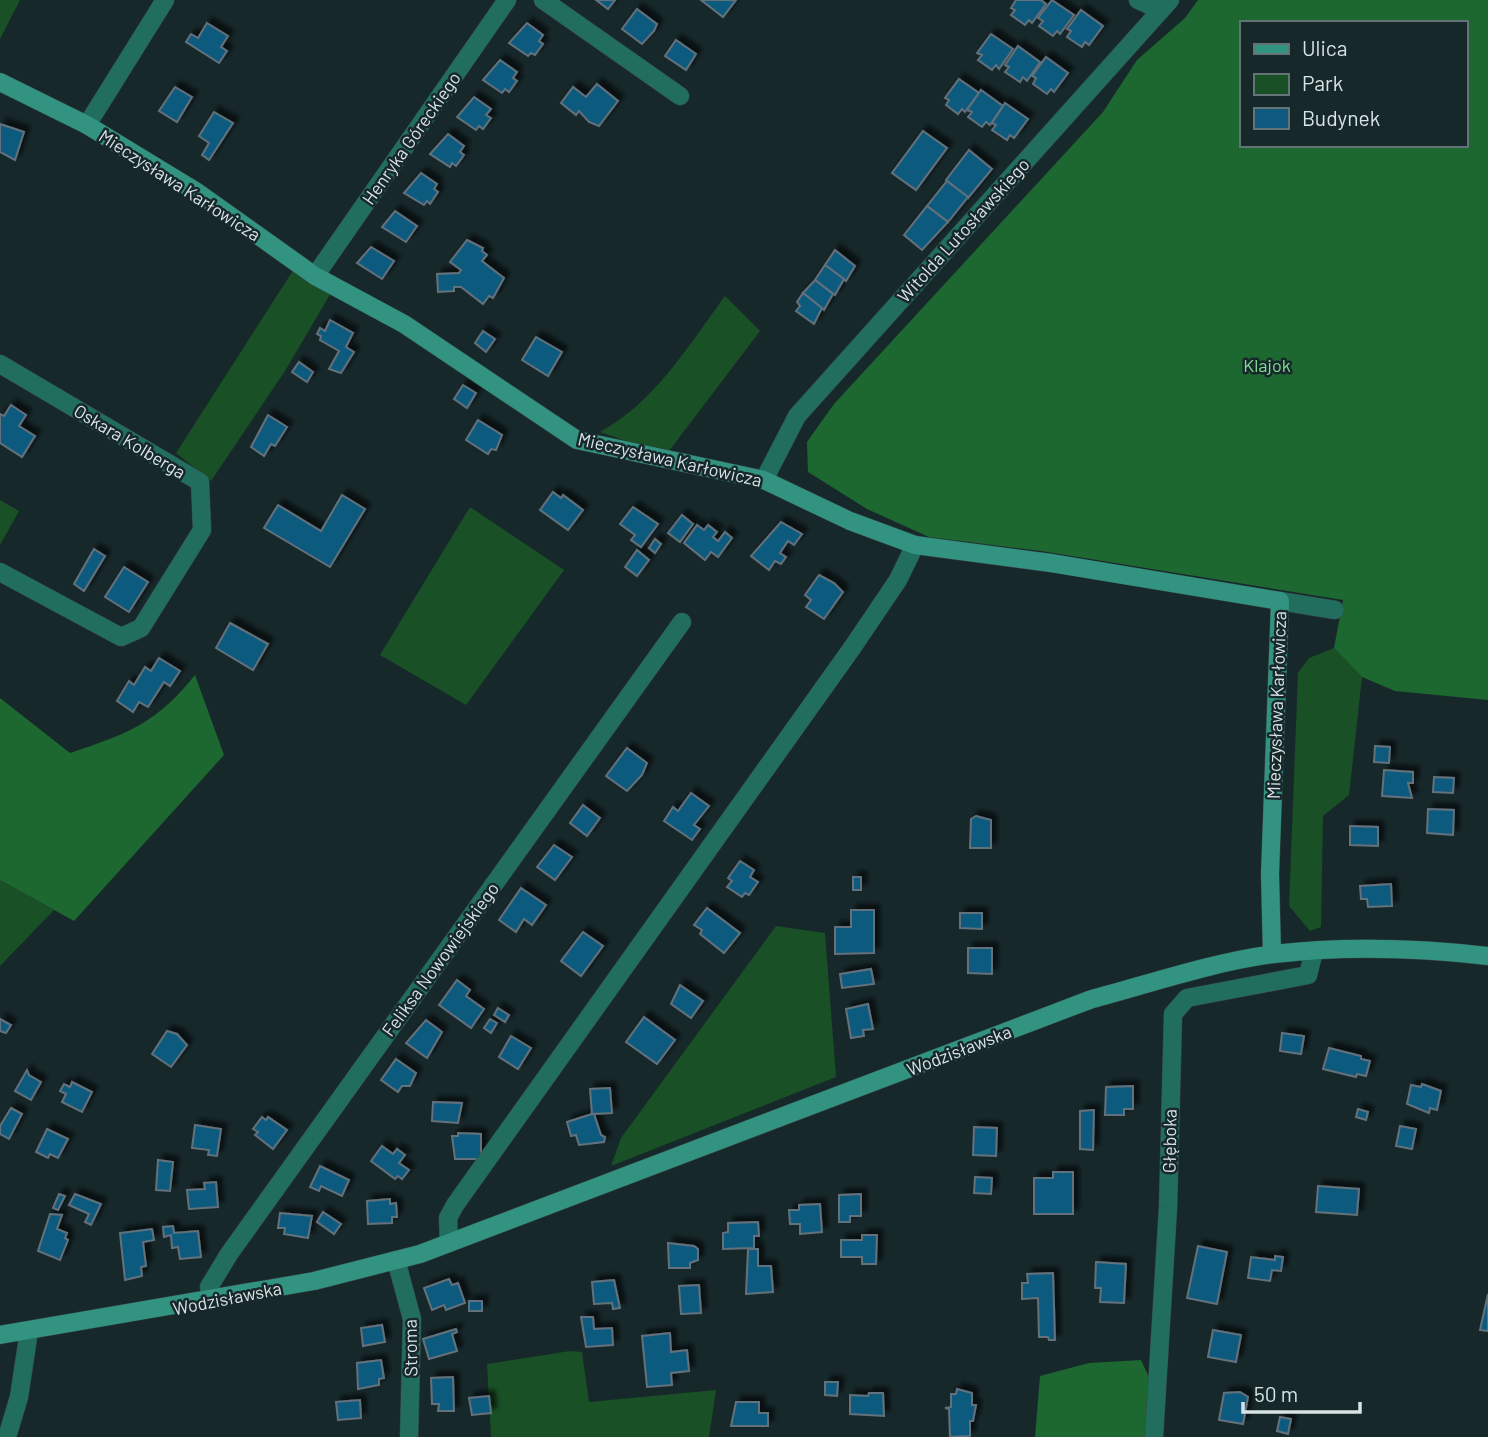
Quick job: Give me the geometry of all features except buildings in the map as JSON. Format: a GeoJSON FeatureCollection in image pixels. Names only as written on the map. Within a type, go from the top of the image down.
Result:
{"type":"FeatureCollection","features":[{"type":"Feature","properties":{"kind":"street"},"geometry":{"type":"LineString","coordinates":[[87,125],[165,0]]}},
{"type":"Feature","properties":{"kind":"street","name":"Henryka Góreckiego"},"geometry":{"type":"LineString","coordinates":[[316,276],[507,0]]}},
{"type":"Feature","properties":{"kind":"street"},"geometry":{"type":"LineString","coordinates":[[543,0],[680,96]]}},
{"type":"Feature","properties":{"kind":"street","name":"Witolda Lutosławskiego"},"geometry":{"type":"LineString","coordinates":[[1138,0],[1165,5]]}},
{"type":"Feature","properties":{"kind":"street","name":"Witolda Lutosławskiego"},"geometry":{"type":"LineString","coordinates":[[764,480],[780,444],[805,407],[1165,5]]}},
{"type":"Feature","properties":{"kind":"street","name":"Mieczysława Karłowicza"},"geometry":{"type":"LineString","coordinates":[[0,82],[87,125],[197,192],[316,276],[404,324],[577,440],[764,480],[850,521],[915,545],[1051,563],[1280,601],[1270,874],[1272,954]]}},
{"type":"Feature","properties":{"kind":"street","name":"Oskara Kolberga"},"geometry":{"type":"LineString","coordinates":[[0,364],[200,482],[202,530],[141,628],[121,637],[0,572]]}},
{"type":"Feature","properties":{"kind":"street"},"geometry":{"type":"LineString","coordinates":[[449,1243],[448,1218],[455,1205],[852,648],[898,580],[915,545]]}},
{"type":"Feature","properties":{"kind":"street"},"geometry":{"type":"LineString","coordinates":[[1280,601],[1335,610]]}},
{"type":"Feature","properties":{"kind":"street","name":"Feliksa Nowowiejskiego"},"geometry":{"type":"LineString","coordinates":[[212,1300],[209,1287],[229,1254],[682,622]]}},
{"type":"Feature","properties":{"kind":"street","name":"Wodzisławska"},"geometry":{"type":"LineString","coordinates":[[0,1335],[314,1281],[396,1260],[449,1243],[1092,999],[1272,954],[1314,951],[1418,951],[1488,956]]}},
{"type":"Feature","properties":{"kind":"street","name":"Głęboka"},"geometry":{"type":"LineString","coordinates":[[1154,1437],[1167,1222],[1173,1014],[1187,998],[1308,975],[1314,951]]}},
{"type":"Feature","properties":{"kind":"street","name":"Stroma"},"geometry":{"type":"LineString","coordinates":[[396,1260],[412,1319],[409,1437]]}},
{"type":"Feature","properties":{"kind":"street"},"geometry":{"type":"LineString","coordinates":[[7,1437],[19,1397],[29,1331]]}},
{"type":"Feature","properties":{"kind":"green space"},"geometry":{"type":"Polygon","coordinates":[[[0,0],[20,0],[0,39],[0,0]]]}},
{"type":"Feature","properties":{"kind":"green space","name":"Klajok"},"geometry":{"type":"Polygon","coordinates":[[[1198,0],[1488,0],[1488,700],[1395,691],[1362,677],[1334,648],[1343,600],[1041,551],[929,537],[867,509],[808,472],[807,442],[834,404],[1103,112],[1137,60],[1185,18],[1198,0]]]}},
{"type":"Feature","properties":{"kind":"green space"},"geometry":{"type":"Polygon","coordinates":[[[294,269],[332,291],[285,371],[211,481],[176,453],[294,269]]]}},
{"type":"Feature","properties":{"kind":"green space"},"geometry":{"type":"Polygon","coordinates":[[[725,296],[760,331],[666,455],[600,432],[620,420],[654,389],[725,296]]]}},
{"type":"Feature","properties":{"kind":"green space"},"geometry":{"type":"Polygon","coordinates":[[[0,500],[19,511],[0,545],[0,500]]]}},
{"type":"Feature","properties":{"kind":"green space"},"geometry":{"type":"Polygon","coordinates":[[[470,507],[564,570],[466,705],[380,655],[470,507]]]}},
{"type":"Feature","properties":{"kind":"green space"},"geometry":{"type":"Polygon","coordinates":[[[1334,648],[1362,677],[1349,795],[1323,816],[1321,927],[1310,931],[1289,906],[1298,673],[1309,658],[1334,648]]]}},
{"type":"Feature","properties":{"kind":"green space"},"geometry":{"type":"Polygon","coordinates":[[[195,675],[224,755],[74,921],[0,880],[0,698],[70,753],[140,725],[167,705],[195,675]]]}},
{"type":"Feature","properties":{"kind":"green space"},"geometry":{"type":"Polygon","coordinates":[[[0,880],[54,910],[0,966],[0,880]]]}},
{"type":"Feature","properties":{"kind":"green space"},"geometry":{"type":"Polygon","coordinates":[[[776,926],[825,933],[836,1077],[611,1166],[621,1138],[776,926]]]}},
{"type":"Feature","properties":{"kind":"green space"},"geometry":{"type":"Polygon","coordinates":[[[570,1351],[582,1352],[589,1402],[716,1390],[709,1437],[491,1437],[487,1364],[570,1351]]]}},
{"type":"Feature","properties":{"kind":"green space"},"geometry":{"type":"Polygon","coordinates":[[[1141,1360],[1152,1384],[1145,1437],[1035,1437],[1040,1376],[1089,1363],[1141,1360]]]}}]}
